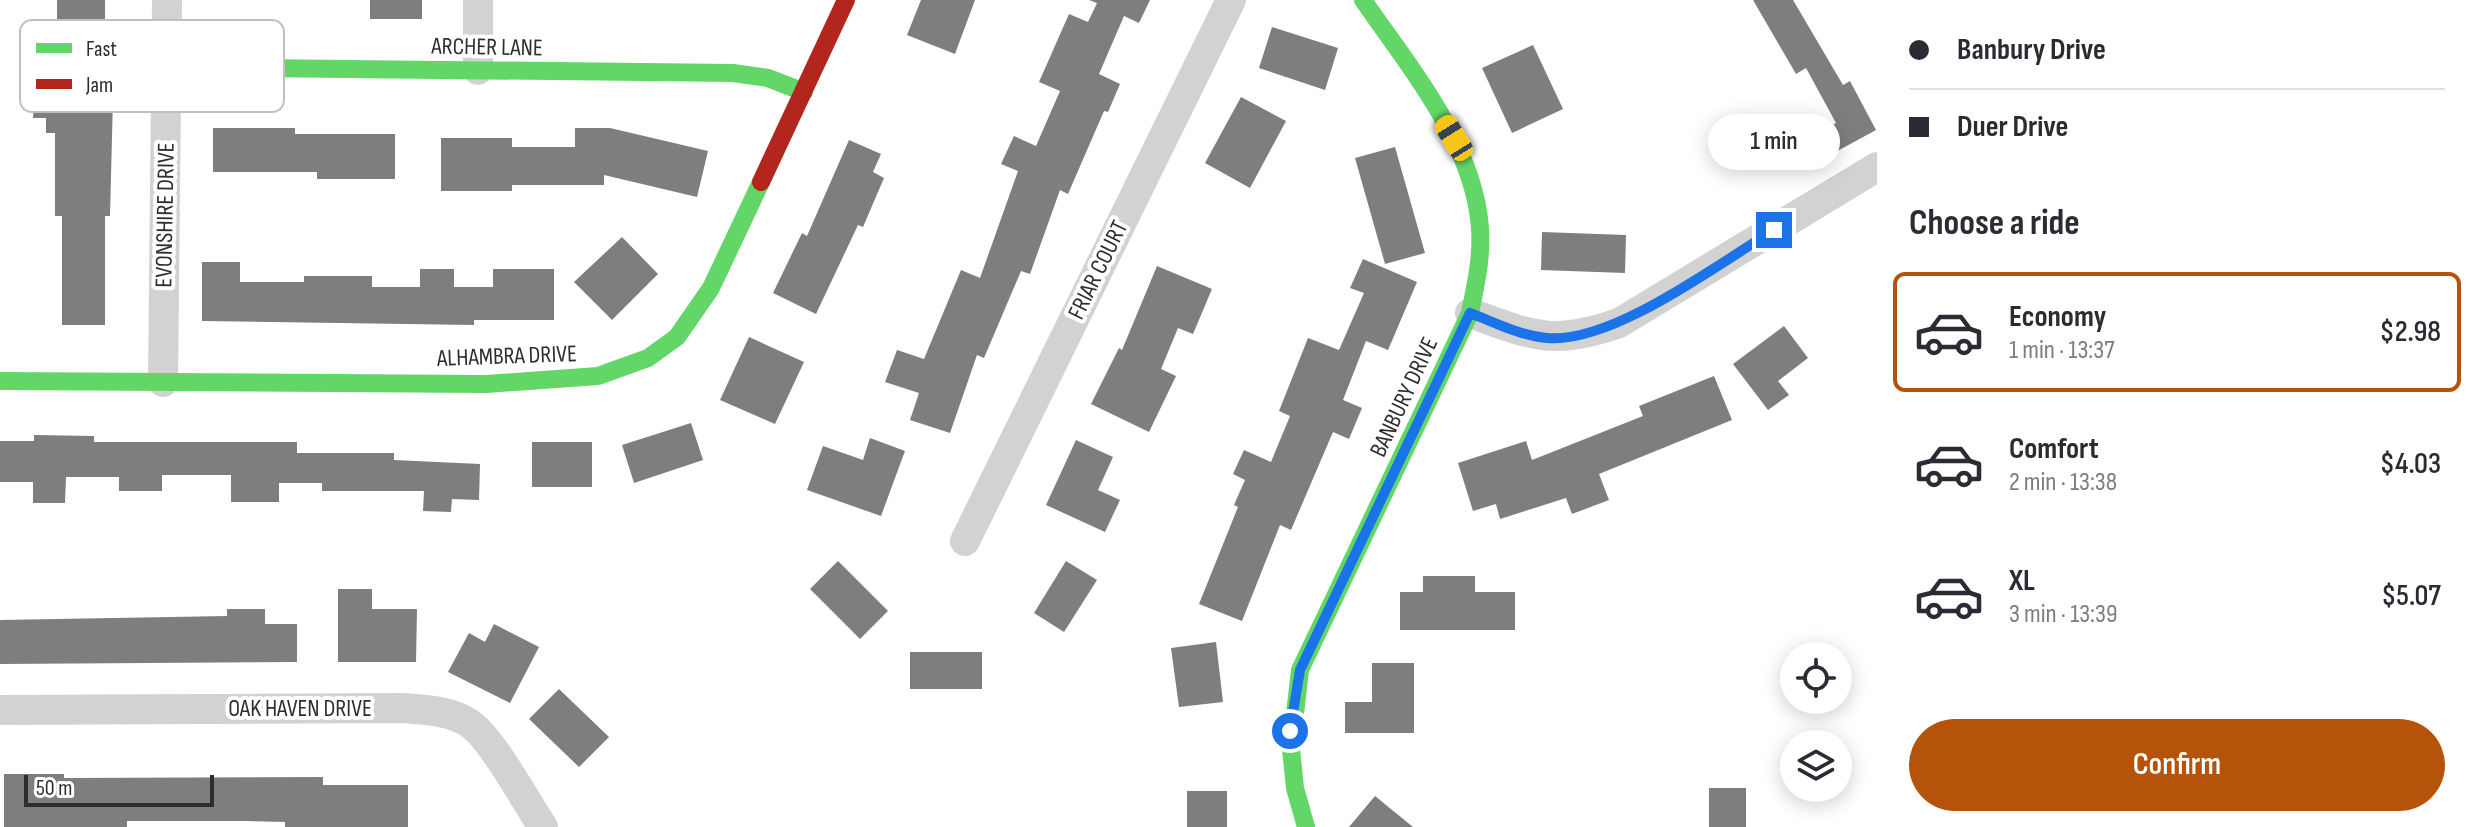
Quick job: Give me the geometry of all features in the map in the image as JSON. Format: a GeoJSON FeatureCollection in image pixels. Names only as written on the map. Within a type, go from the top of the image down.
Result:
{"type":"FeatureCollection","features":[{"type":"Feature","properties":{"kind":"street"},"geometry":{"type":"LineString","coordinates":[[478,0],[478,70]]}},
{"type":"Feature","properties":{"kind":"street","name":"ALHAMBRA DRIVE"},"geometry":{"type":"LineString","coordinates":[[0,381],[557,381],[598,376],[648,358],[677,337],[711,288],[846,0]]}},
{"type":"Feature","properties":{"kind":"street","name":"FRIAR COURT"},"geometry":{"type":"LineString","coordinates":[[965,541],[1231,0]]}},
{"type":"Feature","properties":{"kind":"street","name":"BANBURY DRIVE"},"geometry":{"type":"LineString","coordinates":[[1306,827],[1290,768],[1293,700],[1300,670],[1470,313],[1480,286],[1480,211],[1467,164],[1363,0]]}},
{"type":"Feature","properties":{"kind":"street","name":"ARCHER LANE"},"geometry":{"type":"LineString","coordinates":[[284,68],[733,73],[768,78],[804,92]]}},
{"type":"Feature","properties":{"kind":"street","name":"EVONSHIRE DRIVE"},"geometry":{"type":"LineString","coordinates":[[163,382],[166,112]]}},
{"type":"Feature","properties":{"kind":"street"},"geometry":{"type":"LineString","coordinates":[[1470,313],[1547,338],[1581,336],[1619,323],[1877,167]]}},
{"type":"Feature","properties":{"kind":"street","name":"OAK HAVEN DRIVE"},"geometry":{"type":"LineString","coordinates":[[0,710],[402,708],[439,711],[470,723],[487,743],[543,827]]}},
{"type":"Feature","properties":{"kind":"building"},"geometry":{"type":"Polygon","coordinates":[[[57,0],[105,0],[105,20],[57,20],[57,0]]]}},
{"type":"Feature","properties":{"kind":"building"},"geometry":{"type":"Polygon","coordinates":[[[370,0],[422,0],[422,19],[370,19],[370,0]]]}},
{"type":"Feature","properties":{"kind":"building"},"geometry":{"type":"Polygon","coordinates":[[[921,0],[975,0],[955,54],[907,35],[921,0]]]}},
{"type":"Feature","properties":{"kind":"building"},"geometry":{"type":"Polygon","coordinates":[[[1089,0],[1150,0],[1139,23],[1124,16],[1099,74],[1120,84],[1108,112],[1104,111],[1068,194],[1060,190],[1030,274],[1021,271],[984,358],[977,355],[950,433],[910,420],[919,393],[885,382],[897,350],[924,359],[961,270],[980,278],[1018,171],[1001,164],[1014,136],[1036,146],[1060,91],[1039,82],[1069,14],[1088,22],[1097,3],[1089,0]]]}},
{"type":"Feature","properties":{"kind":"building"},"geometry":{"type":"Polygon","coordinates":[[[1753,0],[1793,0],[1843,85],[1850,81],[1876,130],[1808,167],[1796,144],[1836,123],[1806,68],[1796,74],[1753,0]]]}},
{"type":"Feature","properties":{"kind":"building"},"geometry":{"type":"Polygon","coordinates":[[[1272,27],[1338,48],[1325,90],[1259,68],[1272,27]]]}},
{"type":"Feature","properties":{"kind":"building"},"geometry":{"type":"Polygon","coordinates":[[[1533,45],[1563,109],[1512,133],[1482,68],[1533,45]]]}},
{"type":"Feature","properties":{"kind":"building"},"geometry":{"type":"Polygon","coordinates":[[[1241,97],[1286,121],[1250,188],[1205,163],[1241,97]]]}},
{"type":"Feature","properties":{"kind":"building"},"geometry":{"type":"Polygon","coordinates":[[[33,112],[113,112],[110,216],[105,216],[105,325],[62,325],[62,216],[55,216],[55,133],[46,133],[46,118],[33,118],[33,112]]]}},
{"type":"Feature","properties":{"kind":"building"},"geometry":{"type":"Polygon","coordinates":[[[213,128],[295,128],[295,134],[395,134],[395,179],[317,179],[317,172],[213,172],[213,128]]]}},
{"type":"Feature","properties":{"kind":"building"},"geometry":{"type":"Polygon","coordinates":[[[575,128],[610,128],[708,151],[697,197],[604,175],[604,185],[512,185],[512,191],[441,191],[441,138],[512,138],[512,147],[575,147],[575,128]]]}},
{"type":"Feature","properties":{"kind":"building"},"geometry":{"type":"Polygon","coordinates":[[[849,140],[881,154],[873,172],[884,178],[863,227],[858,225],[816,314],[773,293],[802,233],[807,236],[849,140]]]}},
{"type":"Feature","properties":{"kind":"building"},"geometry":{"type":"Polygon","coordinates":[[[1395,147],[1425,253],[1385,264],[1355,158],[1395,147]]]}},
{"type":"Feature","properties":{"kind":"building"},"geometry":{"type":"Polygon","coordinates":[[[1542,232],[1626,235],[1625,273],[1541,270],[1542,232]]]}},
{"type":"Feature","properties":{"kind":"building"},"geometry":{"type":"Polygon","coordinates":[[[622,237],[658,274],[612,320],[574,282],[622,237]]]}},
{"type":"Feature","properties":{"kind":"building"},"geometry":{"type":"Polygon","coordinates":[[[1363,259],[1417,282],[1388,350],[1366,341],[1343,400],[1362,408],[1349,439],[1333,432],[1291,530],[1280,525],[1242,621],[1199,604],[1238,507],[1234,505],[1245,480],[1233,474],[1244,450],[1271,462],[1290,416],[1279,411],[1308,338],[1339,350],[1364,293],[1350,288],[1363,259]]]}},
{"type":"Feature","properties":{"kind":"building"},"geometry":{"type":"Polygon","coordinates":[[[202,262],[240,262],[240,282],[304,282],[304,276],[372,276],[372,287],[420,287],[420,269],[454,269],[454,287],[493,287],[493,269],[554,269],[554,320],[474,320],[474,325],[202,321],[202,262]]]}},
{"type":"Feature","properties":{"kind":"building"},"geometry":{"type":"Polygon","coordinates":[[[1157,266],[1212,289],[1193,334],[1178,328],[1161,369],[1176,376],[1149,432],[1091,404],[1119,348],[1122,350],[1157,266]]]}},
{"type":"Feature","properties":{"kind":"building"},"geometry":{"type":"Polygon","coordinates":[[[1784,326],[1808,358],[1778,381],[1789,395],[1768,410],[1733,364],[1784,326]]]}},
{"type":"Feature","properties":{"kind":"building"},"geometry":{"type":"Polygon","coordinates":[[[749,337],[804,362],[775,424],[720,400],[749,337]]]}},
{"type":"Feature","properties":{"kind":"building"},"geometry":{"type":"Polygon","coordinates":[[[1714,376],[1732,420],[1599,474],[1609,500],[1572,514],[1566,498],[1500,519],[1496,504],[1473,511],[1458,463],[1526,441],[1532,460],[1643,416],[1639,406],[1714,376]]]}},
{"type":"Feature","properties":{"kind":"building"},"geometry":{"type":"Polygon","coordinates":[[[691,423],[703,460],[634,483],[622,445],[691,423]]]}},
{"type":"Feature","properties":{"kind":"building"},"geometry":{"type":"Polygon","coordinates":[[[34,435],[94,436],[94,442],[297,442],[297,453],[394,453],[394,460],[480,464],[479,500],[452,499],[451,512],[423,511],[424,491],[322,491],[322,483],[279,483],[279,502],[231,502],[231,475],[162,475],[162,491],[119,491],[119,477],[66,477],[65,503],[33,503],[33,482],[0,482],[0,441],[34,441],[34,435]]]}},
{"type":"Feature","properties":{"kind":"building"},"geometry":{"type":"Polygon","coordinates":[[[870,438],[905,451],[881,516],[807,490],[823,446],[863,460],[870,438]]]}},
{"type":"Feature","properties":{"kind":"building"},"geometry":{"type":"Polygon","coordinates":[[[1076,440],[1113,457],[1098,490],[1120,500],[1105,532],[1046,505],[1076,440]]]}},
{"type":"Feature","properties":{"kind":"building"},"geometry":{"type":"Polygon","coordinates":[[[532,442],[592,442],[592,487],[532,487],[532,442]]]}},
{"type":"Feature","properties":{"kind":"building"},"geometry":{"type":"Polygon","coordinates":[[[838,561],[888,611],[860,639],[810,589],[838,561]]]}},
{"type":"Feature","properties":{"kind":"building"},"geometry":{"type":"Polygon","coordinates":[[[1066,561],[1097,580],[1064,632],[1034,613],[1066,561]]]}},
{"type":"Feature","properties":{"kind":"building"},"geometry":{"type":"Polygon","coordinates":[[[1423,576],[1475,576],[1475,592],[1515,592],[1515,630],[1400,630],[1400,592],[1423,592],[1423,576]]]}},
{"type":"Feature","properties":{"kind":"building"},"geometry":{"type":"Polygon","coordinates":[[[338,589],[372,589],[372,609],[417,609],[416,662],[338,662],[338,589]]]}},
{"type":"Feature","properties":{"kind":"building"},"geometry":{"type":"Polygon","coordinates":[[[227,609],[265,609],[265,624],[297,624],[297,662],[0,664],[0,620],[227,616],[227,609]]]}},
{"type":"Feature","properties":{"kind":"building"},"geometry":{"type":"Polygon","coordinates":[[[494,624],[539,647],[510,703],[448,672],[469,633],[485,642],[494,624]]]}},
{"type":"Feature","properties":{"kind":"building"},"geometry":{"type":"Polygon","coordinates":[[[1216,642],[1223,702],[1179,707],[1171,648],[1216,642]]]}},
{"type":"Feature","properties":{"kind":"building"},"geometry":{"type":"Polygon","coordinates":[[[910,652],[982,652],[982,689],[910,689],[910,652]]]}},
{"type":"Feature","properties":{"kind":"building"},"geometry":{"type":"Polygon","coordinates":[[[1372,663],[1414,663],[1414,733],[1345,733],[1345,702],[1372,702],[1372,663]]]}},
{"type":"Feature","properties":{"kind":"building"},"geometry":{"type":"Polygon","coordinates":[[[559,689],[609,737],[579,767],[529,719],[559,689]]]}},
{"type":"Feature","properties":{"kind":"building"},"geometry":{"type":"Polygon","coordinates":[[[4,774],[64,774],[64,778],[323,777],[323,785],[408,785],[408,827],[285,827],[285,822],[127,821],[127,827],[4,827],[4,774]]]}},
{"type":"Feature","properties":{"kind":"building"},"geometry":{"type":"Polygon","coordinates":[[[1709,788],[1746,788],[1746,827],[1709,827],[1709,788]]]}},
{"type":"Feature","properties":{"kind":"building"},"geometry":{"type":"Polygon","coordinates":[[[1187,791],[1227,791],[1227,827],[1187,827],[1187,791]]]}},
{"type":"Feature","properties":{"kind":"building"},"geometry":{"type":"Polygon","coordinates":[[[1375,796],[1413,827],[1349,827],[1375,796]]]}},
{"type":"Feature","properties":{"kind":"traffic: fast"},"geometry":{"type":"LineString","coordinates":[[1306,827],[1295,788],[1291,749],[1300,670],[1470,313],[1480,249],[1475,197],[1466,166],[1452,136],[1419,79],[1363,0]]}},
{"type":"Feature","properties":{"kind":"traffic: fast"},"geometry":{"type":"LineString","coordinates":[[284,68],[733,73],[768,78],[804,92]]}},
{"type":"Feature","properties":{"kind":"traffic: fast"},"geometry":{"type":"LineString","coordinates":[[0,381],[486,384],[598,376],[648,358],[677,337],[711,288],[761,182]]}},
{"type":"Feature","properties":{"kind":"traffic: jam"},"geometry":{"type":"LineString","coordinates":[[761,182],[846,0]]}},
{"type":"Feature","properties":{"kind":"route"},"geometry":{"type":"LineString","coordinates":[[1290,731],[1300,670],[1470,313],[1517,331],[1547,338],[1581,336],[1619,323],[1774,230]]}}]}
